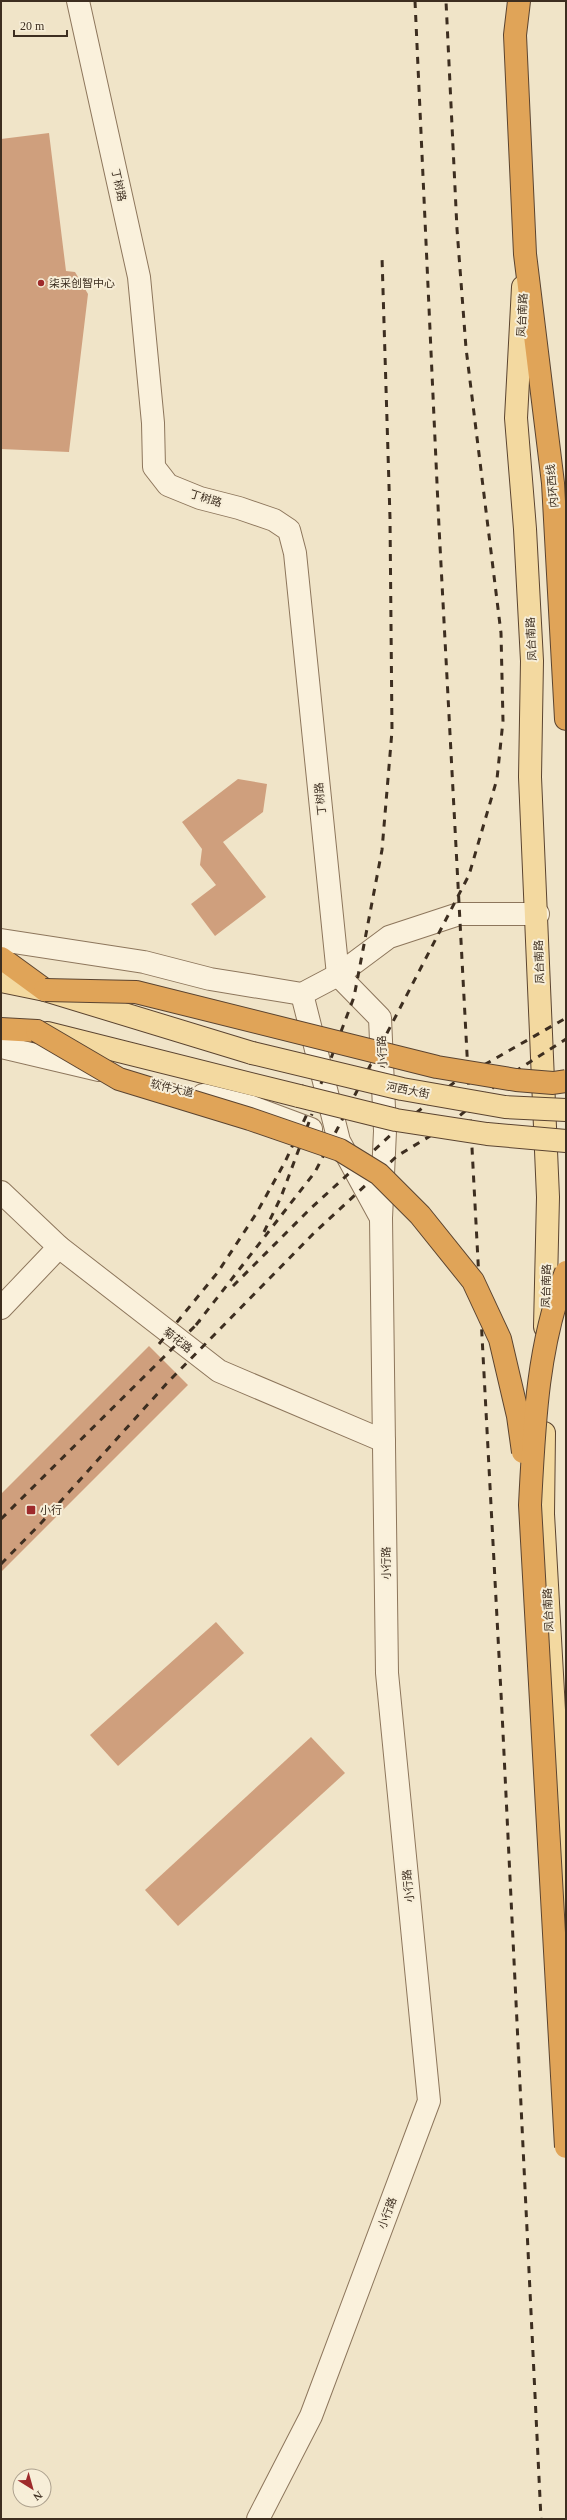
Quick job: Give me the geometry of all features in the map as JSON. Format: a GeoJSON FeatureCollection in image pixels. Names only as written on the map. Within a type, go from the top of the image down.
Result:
{"type":"FeatureCollection","features":[{"type":"Feature","properties":{"kind":"highway","name":"凤台南路"},"geometry":{"type":"LineString","coordinates":[[518,1],[515,35],[525,254]]}},
{"type":"Feature","properties":{"kind":"highway","name":"内环西线"},"geometry":{"type":"LineString","coordinates":[[525,254],[552,483],[566,719]]}},
{"type":"Feature","properties":{"kind":"highway"},"geometry":{"type":"LineString","coordinates":[[1,958],[45,990],[136,992],[437,1067],[516,1080],[552,1083],[566,1081]]}},
{"type":"Feature","properties":{"kind":"highway"},"geometry":{"type":"LineString","coordinates":[[1,1029],[37,1031],[119,1079],[250,1119],[340,1150],[379,1174],[420,1215],[473,1281],[500,1339],[518,1416],[530,1505],[566,2147]]}},
{"type":"Feature","properties":{"kind":"highway"},"geometry":{"type":"LineString","coordinates":[[530,1505],[534,1417],[545,1346],[559,1290],[566,1272]]}},
{"type":"Feature","properties":{"kind":"main road","name":"凤台南路"},"geometry":{"type":"LineString","coordinates":[[525,254],[516,418],[525,528],[532,661],[530,777],[538,914],[542,1074],[557,1198],[542,1514],[566,1924]]}},
{"type":"Feature","properties":{"kind":"main road"},"geometry":{"type":"LineString","coordinates":[[1,981],[45,990]]}},
{"type":"Feature","properties":{"kind":"main road","name":"河西大街"},"geometry":{"type":"LineString","coordinates":[[45,990],[252,1053],[402,1089],[504,1107],[566,1110]]}},
{"type":"Feature","properties":{"kind":"main road","name":"软件大道"},"geometry":{"type":"LineString","coordinates":[[1,1023],[396,1120],[487,1134],[566,1141]]}},
{"type":"Feature","properties":{"kind":"main road"},"geometry":{"type":"LineString","coordinates":[[542,1074],[566,1074]]}},
{"type":"Feature","properties":{"kind":"street","name":"丁树路"},"geometry":{"type":"LineString","coordinates":[[78,1],[139,277],[153,423],[154,467],[168,485],[200,498],[239,508],[274,520],[289,530],[295,553],[338,975]]}},
{"type":"Feature","properties":{"kind":"street"},"geometry":{"type":"LineString","coordinates":[[1,940],[144,962],[210,979],[302,994],[338,975],[389,937],[459,914],[538,914]]}},
{"type":"Feature","properties":{"kind":"street","name":"小行路"},"geometry":{"type":"LineString","coordinates":[[258,2519],[312,2416],[429,2101],[387,1673],[381,1218],[385,1131],[380,1018],[338,975]]}},
{"type":"Feature","properties":{"kind":"street","name":"小行路"},"geometry":{"type":"LineString","coordinates":[[302,994],[339,1140],[381,1218]]}},
{"type":"Feature","properties":{"kind":"street","name":"软件大道"},"geometry":{"type":"LineString","coordinates":[[1,1047],[252,1107],[339,1140]]}},
{"type":"Feature","properties":{"kind":"street","name":"菊花路"},"geometry":{"type":"LineString","coordinates":[[1,1192],[59,1247],[219,1371],[384,1441]]}},
{"type":"Feature","properties":{"kind":"street"},"geometry":{"type":"LineString","coordinates":[[1,1308],[59,1247]]}},
{"type":"Feature","properties":{"kind":"building","name":"柒采创智中心"},"geometry":{"type":"Polygon","coordinates":[[[49,133],[66,271],[75,272],[88,294],[69,452],[1,449],[1,139],[49,133]]]}},
{"type":"Feature","properties":{"kind":"building"},"geometry":{"type":"Polygon","coordinates":[[[238,779],[267,784],[263,812],[223,842],[266,897],[215,936],[191,904],[216,885],[200,865],[202,849],[182,822],[238,779]]]}},
{"type":"Feature","properties":{"kind":"building"},"geometry":{"type":"Polygon","coordinates":[[[149,1346],[188,1385],[1,1572],[1,1494],[149,1346]]]}},
{"type":"Feature","properties":{"kind":"building"},"geometry":{"type":"Polygon","coordinates":[[[216,1622],[244,1653],[118,1766],[90,1735],[216,1622]]]}},
{"type":"Feature","properties":{"kind":"building"},"geometry":{"type":"Polygon","coordinates":[[[311,1737],[345,1773],[178,1926],[145,1890],[311,1737]]]}},
{"type":"Feature","properties":{"kind":"railway"},"geometry":{"type":"LineString","coordinates":[[415,1],[439,527],[502,1712],[541,2519]]}},
{"type":"Feature","properties":{"kind":"railway"},"geometry":{"type":"LineString","coordinates":[[196,1325],[315,1172],[469,875],[497,779],[503,721],[501,633],[466,348],[457,229],[446,1]]}},
{"type":"Feature","properties":{"kind":"railway"},"geometry":{"type":"LineString","coordinates":[[159,1344],[218,1272],[256,1214],[285,1162],[324,1077],[354,997],[382,850],[392,731],[390,518],[382,257]]}},
{"type":"Feature","properties":{"kind":"railway"},"geometry":{"type":"LineString","coordinates":[[233,1286],[309,1210],[406,1121],[456,1081],[566,1018]]}},
{"type":"Feature","properties":{"kind":"railway"},"geometry":{"type":"LineString","coordinates":[[1,1564],[42,1522],[168,1382],[313,1234],[397,1156],[450,1124],[503,1079],[566,1039]]}},
{"type":"Feature","properties":{"kind":"railway"},"geometry":{"type":"LineString","coordinates":[[264,1232],[281,1197],[312,1114]]}},
{"type":"Feature","properties":{"kind":"railway"},"geometry":{"type":"LineString","coordinates":[[1,1519],[200,1321]]}},
{"type":"Feature","properties":{"kind":"place","name":"柒采创智中心"},"geometry":{"type":"Point","coordinates":[41,283]}},
{"type":"Feature","properties":{"kind":"place","name":"小行"},"geometry":{"type":"Point","coordinates":[31,1510]}}]}
